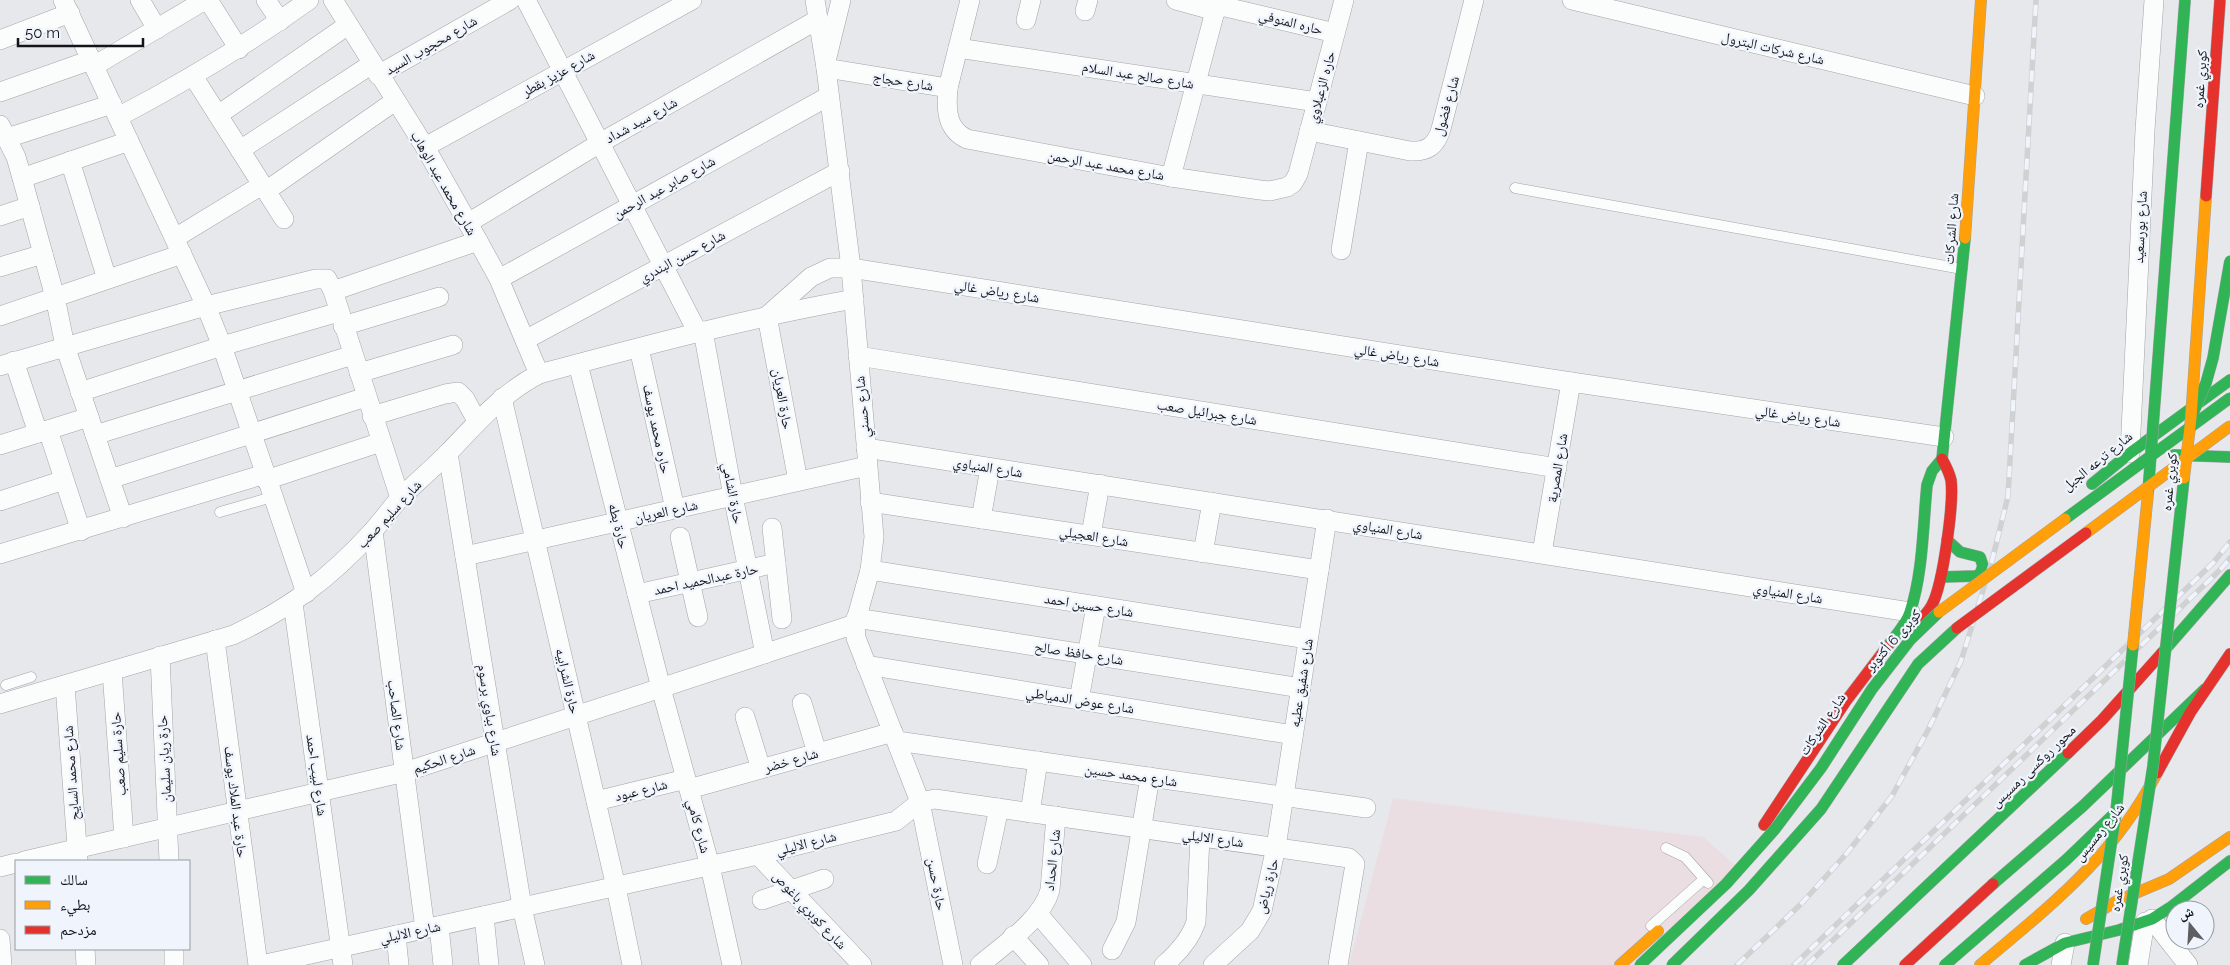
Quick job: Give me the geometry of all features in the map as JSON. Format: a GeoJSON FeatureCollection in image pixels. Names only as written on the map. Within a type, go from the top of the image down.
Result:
{"type":"FeatureCollection","features":[{"type":"Feature","properties":{"kind":"main road","name":"شارع الشركات"},"geometry":{"type":"LineString","coordinates":[[1630,965],[1708,893],[1756,844],[1870,673],[1925,615],[1934,600],[1941,577],[1947,540],[1951,482],[1948,469],[1942,459],[1963,270],[1981,0]]}},
{"type":"Feature","properties":{"kind":"main road","name":"كوبري غمره"},"geometry":{"type":"LineString","coordinates":[[2093,965],[2116,812],[2144,540],[2185,0]]}},
{"type":"Feature","properties":{"kind":"main road","name":"كوبري غمره"},"geometry":{"type":"LineString","coordinates":[[2122,965],[2153,766],[2191,418],[2220,0]]}},
{"type":"Feature","properties":{"kind":"main road"},"geometry":{"type":"LineString","coordinates":[[2191,418],[2206,383],[2213,358],[2230,261]]}},
{"type":"Feature","properties":{"kind":"main road","name":"شارع ترعه الجبل"},"geometry":{"type":"LineString","coordinates":[[1941,577],[1973,578],[1980,574],[1983,566],[2063,508],[2130,453],[2230,380]]}},
{"type":"Feature","properties":{"kind":"main road","name":"كوبرى 6 أكتوبر"},"geometry":{"type":"LineString","coordinates":[[1640,965],[1726,884],[1775,829],[1820,768],[1872,688],[1910,640],[1932,619],[2230,398]]}},
{"type":"Feature","properties":{"kind":"main road"},"geometry":{"type":"LineString","coordinates":[[1672,965],[1749,890],[1821,809],[1918,664],[1946,636],[2230,426]]}},
{"type":"Feature","properties":{"kind":"main road"},"geometry":{"type":"LineString","coordinates":[[2130,453],[2230,457]]}},
{"type":"Feature","properties":{"kind":"main road","name":"شارع الشركات"},"geometry":{"type":"LineString","coordinates":[[1620,965],[1706,881],[1734,861],[1758,834],[1904,624],[1910,612],[1916,582],[1927,485],[1932,470],[1942,459]]}},
{"type":"Feature","properties":{"kind":"main road"},"geometry":{"type":"LineString","coordinates":[[1947,540],[1955,549],[1980,557],[1983,566]]}},
{"type":"Feature","properties":{"kind":"main road","name":"محور روكسى رمسيس"},"geometry":{"type":"LineString","coordinates":[[1843,965],[2102,720],[2230,575]]}},
{"type":"Feature","properties":{"kind":"main road"},"geometry":{"type":"LineString","coordinates":[[1905,965],[2013,866],[2083,806],[2205,689],[2230,654]]}},
{"type":"Feature","properties":{"kind":"main road","name":"شارع رمسيس"},"geometry":{"type":"LineString","coordinates":[[1980,965],[2076,883],[2103,855],[2127,825],[2148,792],[2184,722],[2205,689]]}},
{"type":"Feature","properties":{"kind":"main road"},"geometry":{"type":"LineString","coordinates":[[1945,965],[2066,860],[2116,812]]}},
{"type":"Feature","properties":{"kind":"main road"},"geometry":{"type":"LineString","coordinates":[[2065,943],[2077,928],[2114,900],[2147,889],[2189,868],[2230,837]]}},
{"type":"Feature","properties":{"kind":"main road"},"geometry":{"type":"LineString","coordinates":[[2025,965],[2065,943],[2148,921],[2172,907],[2230,861]]}},
{"type":"Feature","properties":{"kind":"main road"},"geometry":{"type":"LineString","coordinates":[[2189,868],[2201,884]]}},
{"type":"Feature","properties":{"kind":"street"},"geometry":{"type":"LineString","coordinates":[[140,0],[156,29]]}},
{"type":"Feature","properties":{"kind":"street"},"geometry":{"type":"LineString","coordinates":[[0,92],[93,63],[206,0],[238,49]]}},
{"type":"Feature","properties":{"kind":"street"},"geometry":{"type":"LineString","coordinates":[[266,0],[280,21]]}},
{"type":"Feature","properties":{"kind":"street"},"geometry":{"type":"LineString","coordinates":[[123,518],[65,346],[55,297],[30,206],[22,178],[8,159],[4,132],[115,110],[194,76],[238,49],[309,0]]}},
{"type":"Feature","properties":{"kind":"street","name":"شارع محجوب السيد"},"geometry":{"type":"LineString","coordinates":[[240,150],[375,69],[510,0]]}},
{"type":"Feature","properties":{"kind":"street","name":"حارة الشامي"},"geometry":{"type":"LineString","coordinates":[[526,0],[663,266],[701,332],[765,654]]}},
{"type":"Feature","properties":{"kind":"street","name":"شارع عزيز بقطر"},"geometry":{"type":"LineString","coordinates":[[424,147],[692,0]]}},
{"type":"Feature","properties":{"kind":"street","name":"شارع حسني"},"geometry":{"type":"LineString","coordinates":[[815,0],[826,65],[851,268],[874,537],[870,570],[856,621],[856,638],[920,802]]}},
{"type":"Feature","properties":{"kind":"street"},"geometry":{"type":"LineString","coordinates":[[826,65],[841,0]]}},
{"type":"Feature","properties":{"kind":"street","name":"شارع حجاج"},"geometry":{"type":"LineString","coordinates":[[826,65],[948,88],[970,0]]}},
{"type":"Feature","properties":{"kind":"street"},"geometry":{"type":"LineString","coordinates":[[1026,20],[1031,0]]}},
{"type":"Feature","properties":{"kind":"street","name":"حاره المنوفي"},"geometry":{"type":"LineString","coordinates":[[1176,0],[1217,5],[1335,33]]}},
{"type":"Feature","properties":{"kind":"street","name":"حاره الزعبلاوي"},"geometry":{"type":"LineString","coordinates":[[1298,174],[1344,0]]}},
{"type":"Feature","properties":{"kind":"street","name":"شارع فضول"},"geometry":{"type":"LineString","coordinates":[[1309,131],[1410,152],[1421,152],[1431,147],[1438,140],[1474,0]]}},
{"type":"Feature","properties":{"kind":"street","name":"شارع شركات البترول"},"geometry":{"type":"LineString","coordinates":[[1572,0],[1602,4],[1974,96]]}},
{"type":"Feature","properties":{"kind":"street","name":"شارع بورسعيد"},"geometry":{"type":"LineString","coordinates":[[2130,453],[2145,130],[2154,0]]}},
{"type":"Feature","properties":{"kind":"street","name":"شارع محمد عبد الوهاب"},"geometry":{"type":"LineString","coordinates":[[340,2],[348,25],[424,147],[499,279],[540,374]]}},
{"type":"Feature","properties":{"kind":"street"},"geometry":{"type":"LineString","coordinates":[[1171,177],[1217,5]]}},
{"type":"Feature","properties":{"kind":"street"},"geometry":{"type":"LineString","coordinates":[[0,40],[66,7]]}},
{"type":"Feature","properties":{"kind":"street","name":"شارع لبيب احمد"},"geometry":{"type":"LineString","coordinates":[[66,7],[206,306],[222,346],[268,484],[300,598],[319,792],[342,956]]}},
{"type":"Feature","properties":{"kind":"street","name":"شارع سيد شداد"},"geometry":{"type":"LineString","coordinates":[[468,223],[600,143],[817,20]]}},
{"type":"Feature","properties":{"kind":"street"},"geometry":{"type":"LineString","coordinates":[[218,115],[348,25]]}},
{"type":"Feature","properties":{"kind":"street","name":"شارع صالح عبد السلام"},"geometry":{"type":"LineString","coordinates":[[958,48],[1317,102]]}},
{"type":"Feature","properties":{"kind":"street"},"geometry":{"type":"LineString","coordinates":[[194,76],[284,219]]}},
{"type":"Feature","properties":{"kind":"street","name":"شارع محمد عبد الرحمن"},"geometry":{"type":"LineString","coordinates":[[948,88],[946,104],[949,123],[960,136],[967,139],[1171,177],[1270,191],[1293,183],[1298,174]]}},
{"type":"Feature","properties":{"kind":"street","name":"شارع صابر عبد الرحمن"},"geometry":{"type":"LineString","coordinates":[[499,279],[829,96]]}},
{"type":"Feature","properties":{"kind":"street"},"geometry":{"type":"LineString","coordinates":[[0,316],[107,280],[178,246],[394,101]]}},
{"type":"Feature","properties":{"kind":"street"},"geometry":{"type":"LineString","coordinates":[[22,178],[130,141]]}},
{"type":"Feature","properties":{"kind":"street"},"geometry":{"type":"LineString","coordinates":[[1341,250],[1359,141]]}},
{"type":"Feature","properties":{"kind":"street"},"geometry":{"type":"LineString","coordinates":[[70,161],[107,280]]}},
{"type":"Feature","properties":{"kind":"street","name":"شارع حسن البندري"},"geometry":{"type":"LineString","coordinates":[[525,340],[840,171]]}},
{"type":"Feature","properties":{"kind":"street"},"geometry":{"type":"LineString","coordinates":[[0,216],[30,206]]}},
{"type":"Feature","properties":{"kind":"street"},"geometry":{"type":"LineString","coordinates":[[333,291],[478,241]]}},
{"type":"Feature","properties":{"kind":"street"},"geometry":{"type":"LineString","coordinates":[[0,267],[43,254]]}},
{"type":"Feature","properties":{"kind":"street","name":"شارع سليم صعب"},"geometry":{"type":"LineString","coordinates":[[767,316],[811,278],[830,268],[851,268]]}},
{"type":"Feature","properties":{"kind":"street","name":"شارع رياض غالي"},"geometry":{"type":"LineString","coordinates":[[851,268],[1570,382],[1944,437]]}},
{"type":"Feature","properties":{"kind":"street"},"geometry":{"type":"LineString","coordinates":[[81,531],[64,480],[43,432],[7,363],[206,306],[322,278],[327,279],[333,291],[400,498]]}},
{"type":"Feature","properties":{"kind":"street"},"geometry":{"type":"LineString","coordinates":[[80,392],[222,346],[438,297]]}},
{"type":"Feature","properties":{"kind":"street","name":"شارع سليم صعب"},"geometry":{"type":"LineString","coordinates":[[0,704],[14,688],[65,684],[233,635],[264,620],[300,598],[345,560],[373,531],[400,498],[448,454],[477,421],[518,385],[540,374],[767,316],[854,298]]}},
{"type":"Feature","properties":{"kind":"street","name":"حارة العريان"},"geometry":{"type":"LineString","coordinates":[[767,316],[798,481]]}},
{"type":"Feature","properties":{"kind":"street"},"geometry":{"type":"LineString","coordinates":[[359,373],[453,345]]}},
{"type":"Feature","properties":{"kind":"street","name":"حاره محمد يوسف"},"geometry":{"type":"LineString","coordinates":[[639,348],[675,509]]}},
{"type":"Feature","properties":{"kind":"street"},"geometry":{"type":"LineString","coordinates":[[0,445],[43,432],[92,426],[237,392],[353,355]]}},
{"type":"Feature","properties":{"kind":"street","name":"شارع جبرائيل صعب"},"geometry":{"type":"LineString","coordinates":[[858,356],[1557,468]]}},
{"type":"Feature","properties":{"kind":"street","name":"حارة بطه"},"geometry":{"type":"LineString","coordinates":[[578,364],[661,688]]}},
{"type":"Feature","properties":{"kind":"street","name":"شارع المصرية"},"geometry":{"type":"LineString","coordinates":[[1542,553],[1570,382]]}},
{"type":"Feature","properties":{"kind":"street"},"geometry":{"type":"LineString","coordinates":[[372,416],[445,394],[458,392],[465,399],[477,421]]}},
{"type":"Feature","properties":{"kind":"street"},"geometry":{"type":"LineString","coordinates":[[110,479],[366,397]]}},
{"type":"Feature","properties":{"kind":"street","name":"حارة الشرابيه"},"geometry":{"type":"LineString","coordinates":[[502,398],[616,887],[632,965]]}},
{"type":"Feature","properties":{"kind":"street"},"geometry":{"type":"LineString","coordinates":[[0,554],[123,518],[268,484],[381,442]]}},
{"type":"Feature","properties":{"kind":"street","name":"شارع بباوي برسوم"},"geometry":{"type":"LineString","coordinates":[[448,454],[522,908],[535,965]]}},
{"type":"Feature","properties":{"kind":"street","name":"شارع العريان"},"geometry":{"type":"LineString","coordinates":[[464,556],[798,481],[866,457]]}},
{"type":"Feature","properties":{"kind":"street","name":"شارع المنياوي"},"geometry":{"type":"LineString","coordinates":[[866,457],[990,468],[1100,484],[1910,612]]}},
{"type":"Feature","properties":{"kind":"street"},"geometry":{"type":"LineString","coordinates":[[981,518],[990,468]]}},
{"type":"Feature","properties":{"kind":"street"},"geometry":{"type":"LineString","coordinates":[[0,501],[64,480]]}},
{"type":"Feature","properties":{"kind":"street"},"geometry":{"type":"LineString","coordinates":[[1090,536],[1100,484]]}},
{"type":"Feature","properties":{"kind":"street","name":"شارع العجيلي"},"geometry":{"type":"LineString","coordinates":[[870,502],[1319,570]]}},
{"type":"Feature","properties":{"kind":"street"},"geometry":{"type":"LineString","coordinates":[[1203,553],[1212,502]]}},
{"type":"Feature","properties":{"kind":"street","name":"شارع شفيق عطيه"},"geometry":{"type":"LineString","coordinates":[[1276,847],[1327,519]]}},
{"type":"Feature","properties":{"kind":"street"},"geometry":{"type":"LineString","coordinates":[[772,528],[782,619]]}},
{"type":"Feature","properties":{"kind":"street","name":"شارع الصاحب"},"geometry":{"type":"LineString","coordinates":[[373,531],[405,772],[432,927],[443,965]]}},
{"type":"Feature","properties":{"kind":"street"},"geometry":{"type":"LineString","coordinates":[[680,537],[698,617]]}},
{"type":"Feature","properties":{"kind":"street","name":"حارة عبدالحميد احمد"},"geometry":{"type":"LineString","coordinates":[[637,594],[776,564]]}},
{"type":"Feature","properties":{"kind":"street","name":"شارع حسين احمد"},"geometry":{"type":"LineString","coordinates":[[870,570],[1308,639]]}},
{"type":"Feature","properties":{"kind":"street"},"geometry":{"type":"LineString","coordinates":[[1079,700],[1096,606]]}},
{"type":"Feature","properties":{"kind":"street","name":"شارع الحكيم"},"geometry":{"type":"LineString","coordinates":[[33,860],[77,855],[124,838],[405,772],[765,654],[856,621]]}},
{"type":"Feature","properties":{"kind":"street","name":"شارع حافظ صالح"},"geometry":{"type":"LineString","coordinates":[[856,621],[1087,654],[1301,688]]}},
{"type":"Feature","properties":{"kind":"street","name":"حارة عبد الملاك يوسف"},"geometry":{"type":"LineString","coordinates":[[215,640],[259,965]]}},
{"type":"Feature","properties":{"kind":"street","name":"حارة ريان سليمان"},"geometry":{"type":"LineString","coordinates":[[160,656],[169,860]]}},
{"type":"Feature","properties":{"kind":"street","name":"شارع عوض الدمياطي"},"geometry":{"type":"LineString","coordinates":[[866,665],[1293,735]]}},
{"type":"Feature","properties":{"kind":"street","name":"حارة سليم صعب"},"geometry":{"type":"LineString","coordinates":[[112,670],[124,838]]}},
{"type":"Feature","properties":{"kind":"street","name":"شارع محمد السايح"},"geometry":{"type":"LineString","coordinates":[[65,684],[77,855]]}},
{"type":"Feature","properties":{"kind":"street","name":"شارع كامي"},"geometry":{"type":"LineString","coordinates":[[661,688],[710,866],[732,965]]}},
{"type":"Feature","properties":{"kind":"street"},"geometry":{"type":"LineString","coordinates":[[802,703],[818,753]]}},
{"type":"Feature","properties":{"kind":"street"},"geometry":{"type":"LineString","coordinates":[[745,716],[761,769]]}},
{"type":"Feature","properties":{"kind":"street","name":"شارع خضر"},"geometry":{"type":"LineString","coordinates":[[688,784],[761,769],[818,753],[895,736]]}},
{"type":"Feature","properties":{"kind":"street","name":"شارع محمد حسين"},"geometry":{"type":"LineString","coordinates":[[895,736],[1038,761],[1366,808]]}},
{"type":"Feature","properties":{"kind":"street"},"geometry":{"type":"LineString","coordinates":[[1030,813],[1038,761]]}},
{"type":"Feature","properties":{"kind":"street"},"geometry":{"type":"LineString","coordinates":[[1112,950],[1126,922],[1150,777]]}},
{"type":"Feature","properties":{"kind":"street","name":"شارع عبود"},"geometry":{"type":"LineString","coordinates":[[596,801],[688,784]]}},
{"type":"Feature","properties":{"kind":"street","name":"شارع الاليلي"},"geometry":{"type":"LineString","coordinates":[[259,965],[342,956],[396,935],[758,855],[896,821],[920,802],[935,799],[1349,858],[1354,864],[1338,965]]}},
{"type":"Feature","properties":{"kind":"street","name":"حارة حسن"},"geometry":{"type":"LineString","coordinates":[[920,802],[953,965]]}},
{"type":"Feature","properties":{"kind":"street"},"geometry":{"type":"LineString","coordinates":[[987,864],[999,808]]}},
{"type":"Feature","properties":{"kind":"street","name":"شارع الحداد"},"geometry":{"type":"LineString","coordinates":[[980,965],[1038,914],[1047,901],[1050,890],[1056,816]]}},
{"type":"Feature","properties":{"kind":"street"},"geometry":{"type":"LineString","coordinates":[[1164,965],[1184,945],[1192,934],[1196,922],[1200,837]]}},
{"type":"Feature","properties":{"kind":"street","name":"حارة رياض"},"geometry":{"type":"LineString","coordinates":[[1213,965],[1256,924],[1262,911],[1276,847]]}},
{"type":"Feature","properties":{"kind":"street","name":"شارع كوبري باغوص"},"geometry":{"type":"LineString","coordinates":[[758,855],[862,965]]}},
{"type":"Feature","properties":{"kind":"street"},"geometry":{"type":"LineString","coordinates":[[0,867],[15,863]]}},
{"type":"Feature","properties":{"kind":"street"},"geometry":{"type":"LineString","coordinates":[[762,900],[824,878]]}},
{"type":"Feature","properties":{"kind":"street"},"geometry":{"type":"LineString","coordinates":[[1038,914],[1082,965]]}},
{"type":"Feature","properties":{"kind":"street"},"geometry":{"type":"LineString","coordinates":[[484,916],[489,965]]}},
{"type":"Feature","properties":{"kind":"street"},"geometry":{"type":"LineString","coordinates":[[2138,965],[2148,921]]}},
{"type":"Feature","properties":{"kind":"street"},"geometry":{"type":"LineString","coordinates":[[2148,921],[2188,965]]}},
{"type":"Feature","properties":{"kind":"street"},"geometry":{"type":"LineString","coordinates":[[396,935],[399,965]]}},
{"type":"Feature","properties":{"kind":"street"},"geometry":{"type":"LineString","coordinates":[[1013,936],[1038,965]]}},
{"type":"Feature","properties":{"kind":"street"},"geometry":{"type":"LineString","coordinates":[[0,939],[2,965]]}},
{"type":"Feature","properties":{"kind":"street"},"geometry":{"type":"LineString","coordinates":[[2061,965],[2065,943]]}},
{"type":"Feature","properties":{"kind":"street"},"geometry":{"type":"LineString","coordinates":[[85,950],[86,965]]}},
{"type":"Feature","properties":{"kind":"street"},"geometry":{"type":"LineString","coordinates":[[174,950],[174,965]]}},
{"type":"Feature","properties":{"kind":"lane"},"geometry":{"type":"LineString","coordinates":[[1514,188],[1963,270]]}},
{"type":"Feature","properties":{"kind":"lane"},"geometry":{"type":"LineString","coordinates":[[220,512],[268,484]]}},
{"type":"Feature","properties":{"kind":"lane"},"geometry":{"type":"LineString","coordinates":[[14,688],[31,677]]}},
{"type":"Feature","properties":{"kind":"lane"},"geometry":{"type":"LineString","coordinates":[[1608,965],[1706,881],[1685,857],[1666,848]]}},
{"type":"Feature","properties":{"kind":"shaded area"},"geometry":{"type":"Polygon","coordinates":[[[1393,798],[1703,837],[1743,872],[1643,965],[1349,965],[1393,798]]]}},
{"type":"Feature","properties":{"kind":"railway"},"geometry":{"type":"LineString","coordinates":[[1737,965],[1802,903],[1847,853],[1892,796],[1928,730],[1961,661],[1992,561],[2008,496],[2036,0]]}},
{"type":"Feature","properties":{"kind":"railway"},"geometry":{"type":"LineString","coordinates":[[1794,965],[2213,563],[2230,542]]}},
{"type":"Feature","properties":{"kind":"railway"},"geometry":{"type":"LineString","coordinates":[[1807,965],[2221,569],[2230,558]]}},
{"type":"Feature","properties":{"kind":"traffic: fast"},"geometry":{"type":"LineString","coordinates":[[2148,493],[2185,0]]}},
{"type":"Feature","properties":{"kind":"traffic: fast"},"geometry":{"type":"LineString","coordinates":[[1887,647],[1903,626],[1910,612],[1918,582],[1927,485],[1932,471],[1942,459],[1965,238]]}},
{"type":"Feature","properties":{"kind":"traffic: fast"},"geometry":{"type":"LineString","coordinates":[[2191,418],[2206,383],[2213,358],[2230,261]]}},
{"type":"Feature","properties":{"kind":"traffic: fast"},"geometry":{"type":"LineString","coordinates":[[2092,484],[2130,453],[2230,380]]}},
{"type":"Feature","properties":{"kind":"traffic: fast"},"geometry":{"type":"LineString","coordinates":[[2133,469],[2230,398]]}},
{"type":"Feature","properties":{"kind":"traffic: fast"},"geometry":{"type":"LineString","coordinates":[[2174,455],[2230,457]]}},
{"type":"Feature","properties":{"kind":"traffic: fast"},"geometry":{"type":"LineString","coordinates":[[2065,519],[2133,469]]}},
{"type":"Feature","properties":{"kind":"traffic: fast"},"geometry":{"type":"LineString","coordinates":[[2122,965],[2153,766],[2184,478]]}},
{"type":"Feature","properties":{"kind":"traffic: fast"},"geometry":{"type":"LineString","coordinates":[[1941,577],[1976,576],[1980,574],[1983,566],[1980,557],[1960,552],[1947,540]]}},
{"type":"Feature","properties":{"kind":"traffic: fast"},"geometry":{"type":"LineString","coordinates":[[2162,653],[2230,575]]}},
{"type":"Feature","properties":{"kind":"traffic: fast"},"geometry":{"type":"LineString","coordinates":[[1640,965],[1726,884],[1775,829],[1821,768],[1872,689],[1910,640],[1939,612]]}},
{"type":"Feature","properties":{"kind":"traffic: fast"},"geometry":{"type":"LineString","coordinates":[[1672,965],[1749,890],[1821,809],[1918,664],[1957,628]]}},
{"type":"Feature","properties":{"kind":"traffic: fast"},"geometry":{"type":"LineString","coordinates":[[2093,965],[2116,812],[2133,645]]}},
{"type":"Feature","properties":{"kind":"traffic: fast"},"geometry":{"type":"LineString","coordinates":[[1993,884],[2083,806],[2205,689]]}},
{"type":"Feature","properties":{"kind":"traffic: fast"},"geometry":{"type":"LineString","coordinates":[[1843,965],[2068,753]]}},
{"type":"Feature","properties":{"kind":"traffic: fast"},"geometry":{"type":"LineString","coordinates":[[1945,965],[2066,860],[2116,812]]}},
{"type":"Feature","properties":{"kind":"traffic: fast"},"geometry":{"type":"LineString","coordinates":[[2025,965],[2065,943],[2119,930],[2152,919],[2171,907],[2230,861]]}},
{"type":"Feature","properties":{"kind":"traffic: slow"},"geometry":{"type":"LineString","coordinates":[[1965,238],[1981,0]]}},
{"type":"Feature","properties":{"kind":"traffic: slow"},"geometry":{"type":"LineString","coordinates":[[2184,478],[2191,418],[2206,196]]}},
{"type":"Feature","properties":{"kind":"traffic: slow"},"geometry":{"type":"LineString","coordinates":[[2086,533],[2230,426]]}},
{"type":"Feature","properties":{"kind":"traffic: slow"},"geometry":{"type":"LineString","coordinates":[[2133,645],[2148,493]]}},
{"type":"Feature","properties":{"kind":"traffic: slow"},"geometry":{"type":"LineString","coordinates":[[1939,612],[2065,519]]}},
{"type":"Feature","properties":{"kind":"traffic: slow"},"geometry":{"type":"LineString","coordinates":[[1980,965],[2079,878],[2121,830],[2140,803],[2157,773]]}},
{"type":"Feature","properties":{"kind":"traffic: slow"},"geometry":{"type":"LineString","coordinates":[[2086,919],[2117,901],[2169,879],[2230,837]]}},
{"type":"Feature","properties":{"kind":"traffic: slow"},"geometry":{"type":"LineString","coordinates":[[1620,965],[1658,931]]}},
{"type":"Feature","properties":{"kind":"traffic: jam"},"geometry":{"type":"LineString","coordinates":[[2206,196],[2220,0]]}},
{"type":"Feature","properties":{"kind":"traffic: jam"},"geometry":{"type":"LineString","coordinates":[[1913,629],[1932,605],[1944,562],[1951,506],[1951,480],[1942,459]]}},
{"type":"Feature","properties":{"kind":"traffic: jam"},"geometry":{"type":"LineString","coordinates":[[1957,628],[2086,533]]}},
{"type":"Feature","properties":{"kind":"traffic: jam"},"geometry":{"type":"LineString","coordinates":[[1764,825],[1846,701],[1887,647]]}},
{"type":"Feature","properties":{"kind":"traffic: jam"},"geometry":{"type":"LineString","coordinates":[[2068,753],[2102,720],[2162,653]]}},
{"type":"Feature","properties":{"kind":"traffic: jam"},"geometry":{"type":"LineString","coordinates":[[2157,773],[2190,713],[2230,654]]}},
{"type":"Feature","properties":{"kind":"traffic: jam"},"geometry":{"type":"LineString","coordinates":[[1905,965],[1993,884]]}}]}
